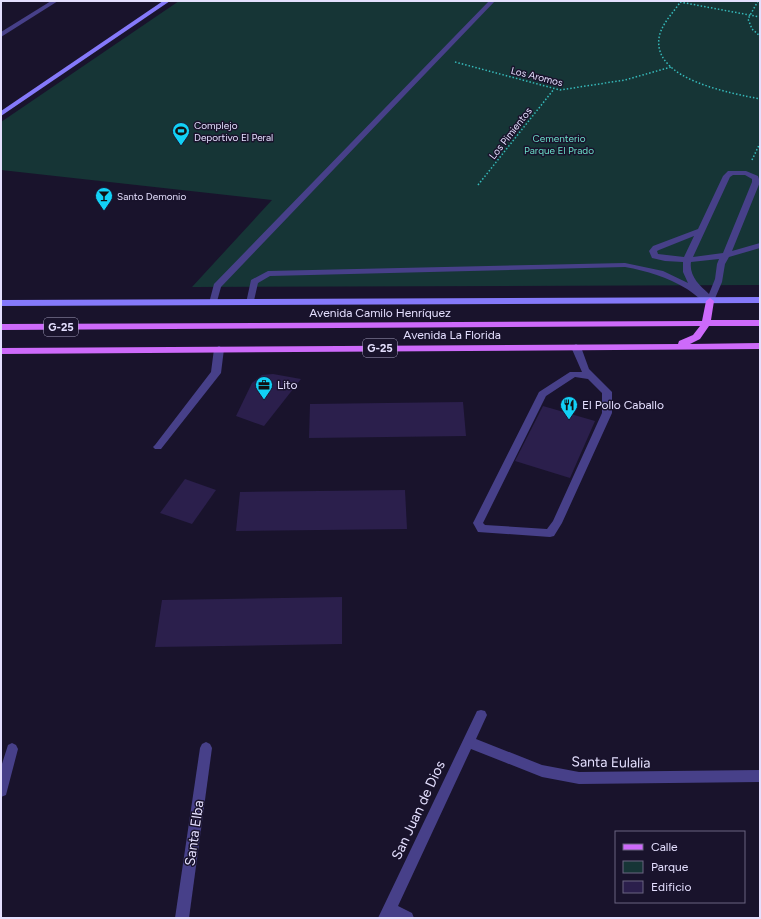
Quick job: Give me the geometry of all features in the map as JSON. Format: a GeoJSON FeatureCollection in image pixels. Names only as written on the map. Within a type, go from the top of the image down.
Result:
{"type":"FeatureCollection","features":[{"type":"Feature","properties":{"kind":"main road"},"geometry":{"type":"LineString","coordinates":[[662,347],[700,336],[704,330],[710,301]]}},
{"type":"Feature","properties":{"kind":"main road","name":"Avenida Camilo Henríquez"},"geometry":{"type":"LineString","coordinates":[[1,327],[760,323]]}},
{"type":"Feature","properties":{"kind":"main road","name":"Avenida La Florida"},"geometry":{"type":"LineString","coordinates":[[1,351],[760,346]]}},
{"type":"Feature","properties":{"kind":"street"},"geometry":{"type":"LineString","coordinates":[[1,34],[55,1]]}},
{"type":"Feature","properties":{"kind":"street"},"geometry":{"type":"LineString","coordinates":[[1,114],[167,1]]}},
{"type":"Feature","properties":{"kind":"street"},"geometry":{"type":"LineString","coordinates":[[213,303],[217,286],[492,1]]}},
{"type":"Feature","properties":{"kind":"street"},"geometry":{"type":"LineString","coordinates":[[731,173],[746,173],[755,178],[756,182],[753,193],[726,255],[718,268],[719,279],[710,301],[687,276],[685,268],[687,260],[727,176],[731,173]]}},
{"type":"Feature","properties":{"kind":"street"},"geometry":{"type":"LineString","coordinates":[[753,193],[760,201]]}},
{"type":"Feature","properties":{"kind":"street"},"geometry":{"type":"LineString","coordinates":[[700,231],[656,248],[653,251],[656,257],[668,260],[687,260],[748,251],[760,245]]}},
{"type":"Feature","properties":{"kind":"street"},"geometry":{"type":"LineString","coordinates":[[250,304],[254,282],[268,274],[625,265],[650,268],[686,283],[710,301]]}},
{"type":"Feature","properties":{"kind":"street","name":"Avenida Camilo Henríquez"},"geometry":{"type":"LineString","coordinates":[[1,303],[250,304],[760,300]]}},
{"type":"Feature","properties":{"kind":"street"},"geometry":{"type":"LineString","coordinates":[[576,347],[585,370],[591,376],[607,392],[607,413],[557,523],[550,533],[482,529],[478,523],[542,394],[573,374],[591,376]]}},
{"type":"Feature","properties":{"kind":"street"},"geometry":{"type":"LineString","coordinates":[[158,446],[216,373],[219,349]]}},
{"type":"Feature","properties":{"kind":"street","name":"San Juan de Dios"},"geometry":{"type":"LineString","coordinates":[[387,914],[481,715]]}},
{"type":"Feature","properties":{"kind":"street","name":"Santa Eulalia"},"geometry":{"type":"LineString","coordinates":[[468,742],[542,771],[579,778],[760,776]]}},
{"type":"Feature","properties":{"kind":"street"},"geometry":{"type":"LineString","coordinates":[[1,791],[12,748]]}},
{"type":"Feature","properties":{"kind":"street","name":"Santa Elba"},"geometry":{"type":"LineString","coordinates":[[182,918],[206,748]]}},
{"type":"Feature","properties":{"kind":"street"},"geometry":{"type":"LineString","coordinates":[[387,914],[407,918]]}},
{"type":"Feature","properties":{"kind":"path"},"geometry":{"type":"LineString","coordinates":[[758,1],[750,15],[749,24],[760,36]]}},
{"type":"Feature","properties":{"kind":"path"},"geometry":{"type":"LineString","coordinates":[[760,17],[680,2],[663,28],[659,39],[661,55],[671,67],[708,86],[760,99]]}},
{"type":"Feature","properties":{"kind":"path","name":"Los Aromos"},"geometry":{"type":"LineString","coordinates":[[454,61],[554,89],[565,90],[611,82],[671,67]]}},
{"type":"Feature","properties":{"kind":"path","name":"Los Pimientos"},"geometry":{"type":"LineString","coordinates":[[478,185],[554,89]]}},
{"type":"Feature","properties":{"kind":"green space","name":"Cementerio Parque El Prado"},"geometry":{"type":"Polygon","coordinates":[[[179,1],[760,1],[760,285],[192,287],[272,200],[1,170],[1,122],[179,1]]]}},
{"type":"Feature","properties":{"kind":"building","name":"Lito"},"geometry":{"type":"Polygon","coordinates":[[[273,374],[301,379],[264,426],[236,416],[252,383],[262,375],[273,374]]]}},
{"type":"Feature","properties":{"kind":"building"},"geometry":{"type":"Polygon","coordinates":[[[463,402],[466,436],[309,438],[310,404],[463,402]]]}},
{"type":"Feature","properties":{"kind":"building"},"geometry":{"type":"Polygon","coordinates":[[[543,406],[595,421],[570,478],[515,461],[543,406]]]}},
{"type":"Feature","properties":{"kind":"building"},"geometry":{"type":"Polygon","coordinates":[[[185,479],[216,490],[192,524],[160,513],[185,479]]]}},
{"type":"Feature","properties":{"kind":"building"},"geometry":{"type":"Polygon","coordinates":[[[405,490],[407,529],[236,531],[240,492],[405,490]]]}},
{"type":"Feature","properties":{"kind":"building"},"geometry":{"type":"Polygon","coordinates":[[[342,597],[342,644],[155,647],[162,600],[342,597]]]}},
{"type":"Feature","properties":{"kind":"place","name":"Complejo Deportivo El Peral"},"geometry":{"type":"Point","coordinates":[181,146]}},
{"type":"Feature","properties":{"kind":"place","name":"Santo Demonio"},"geometry":{"type":"Point","coordinates":[104,211]}},
{"type":"Feature","properties":{"kind":"place","name":"Lito"},"geometry":{"type":"Point","coordinates":[264,400]}},
{"type":"Feature","properties":{"kind":"place","name":"El Pollo Caballo"},"geometry":{"type":"Point","coordinates":[569,420]}}]}
